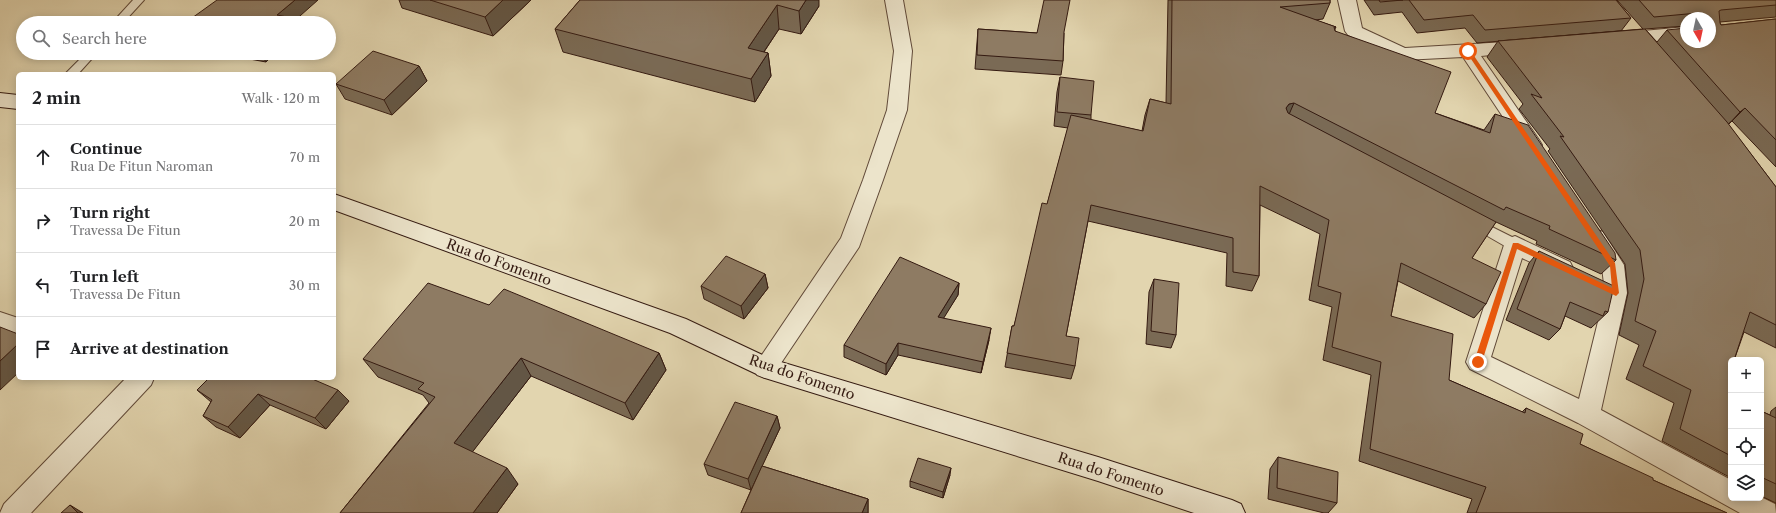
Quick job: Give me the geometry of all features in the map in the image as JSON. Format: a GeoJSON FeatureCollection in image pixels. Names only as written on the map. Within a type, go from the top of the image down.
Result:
{"type":"FeatureCollection","features":[{"type":"Feature","properties":{"kind":"street"},"geometry":{"type":"LineString","coordinates":[[765,368],[851,241],[873,180],[897,110],[903,50],[894,0]]}},
{"type":"Feature","properties":{"kind":"street"},"geometry":{"type":"LineString","coordinates":[[1347,0],[1354,31],[1403,54],[1546,45]]}},
{"type":"Feature","properties":{"kind":"street"},"geometry":{"type":"LineString","coordinates":[[1625,21],[1654,55]]}},
{"type":"Feature","properties":{"kind":"street"},"geometry":{"type":"LineString","coordinates":[[1600,40],[1680,34]]}},
{"type":"Feature","properties":{"kind":"street"},"geometry":{"type":"LineString","coordinates":[[1468,51],[1543,162]]}},
{"type":"Feature","properties":{"kind":"street"},"geometry":{"type":"LineString","coordinates":[[0,100],[16,102]]}},
{"type":"Feature","properties":{"kind":"street","name":"Rua do Fomento"},"geometry":{"type":"LineString","coordinates":[[336,203],[678,326],[765,368],[1098,469],[1232,513]]}},
{"type":"Feature","properties":{"kind":"street"},"geometry":{"type":"LineString","coordinates":[[1582,220],[1613,265],[1616,293],[1587,416]]}},
{"type":"Feature","properties":{"kind":"street"},"geometry":{"type":"LineString","coordinates":[[1616,293],[1515,245],[1478,362],[1587,416],[1728,492]]}},
{"type":"Feature","properties":{"kind":"street"},"geometry":{"type":"LineString","coordinates":[[0,322],[16,327]]}},
{"type":"Feature","properties":{"kind":"street"},"geometry":{"type":"LineString","coordinates":[[13,513],[140,380]]}},
{"type":"Feature","properties":{"kind":"street"},"geometry":{"type":"LineString","coordinates":[[1744,501],[1766,513]]}},
{"type":"Feature","properties":{"kind":"lane"},"geometry":{"type":"LineString","coordinates":[[124,16],[139,0]]}},
{"type":"Feature","properties":{"kind":"lane"},"geometry":{"type":"LineString","coordinates":[[74,72],[85,60]]}},
{"type":"Feature","properties":{"kind":"lane"},"geometry":{"type":"LineString","coordinates":[[1467,219],[1515,245]]}},
{"type":"Feature","properties":{"kind":"building"},"geometry":{"type":"Polygon","coordinates":[[[217,0],[295,0],[277,15],[282,16],[195,16],[217,0]]]}},
{"type":"Feature","properties":{"kind":"building"},"geometry":{"type":"Polygon","coordinates":[[[430,0],[503,0],[485,17],[430,0]]]}},
{"type":"Feature","properties":{"kind":"building"},"geometry":{"type":"Polygon","coordinates":[[[580,0],[806,0],[799,11],[777,5],[748,48],[768,53],[751,79],[555,29],[580,0]]]}},
{"type":"Feature","properties":{"kind":"building"},"geometry":{"type":"Polygon","coordinates":[[[1044,0],[1070,0],[1064,32],[1063,61],[977,55],[978,29],[1037,33],[1044,0]]]}},
{"type":"Feature","properties":{"kind":"building"},"geometry":{"type":"Polygon","coordinates":[[[1172,0],[1330,0],[1330,3],[1280,7],[1336,27],[1334,27],[1335,31],[1451,72],[1435,113],[1490,133],[1495,114],[1528,125],[1615,253],[1616,260],[1549,229],[1550,226],[1506,207],[1504,210],[1294,103],[1289,104],[1286,108],[1288,113],[1496,222],[1472,258],[1501,272],[1486,304],[1401,263],[1391,316],[1453,334],[1449,380],[1525,413],[1526,408],[1583,434],[1580,444],[1653,478],[1653,480],[1727,513],[1476,513],[1486,487],[1370,449],[1381,362],[1332,347],[1341,293],[1318,286],[1329,220],[1260,186],[1259,276],[1233,272],[1233,238],[1091,205],[1066,336],[1079,338],[1075,366],[1007,353],[1012,326],[1014,326],[1042,203],[1047,204],[1071,115],[1143,131],[1150,99],[1171,104],[1172,0]]]}},
{"type":"Feature","properties":{"kind":"building"},"geometry":{"type":"Polygon","coordinates":[[[1379,0],[1403,0],[1380,2],[1379,0]]]}},
{"type":"Feature","properties":{"kind":"building"},"geometry":{"type":"Polygon","coordinates":[[[1409,0],[1616,0],[1631,18],[1485,30],[1473,15],[1424,20],[1409,0]]]}},
{"type":"Feature","properties":{"kind":"building"},"geometry":{"type":"Polygon","coordinates":[[[1639,0],[1776,0],[1776,5],[1719,11],[1721,25],[1776,19],[1776,140],[1745,108],[1740,112],[1683,48],[1716,48],[1716,12],[1680,12],[1680,15],[1654,17],[1639,0]]]}},
{"type":"Feature","properties":{"kind":"building"},"geometry":{"type":"Polygon","coordinates":[[[1645,29],[1727,122],[1776,187],[1776,325],[1750,312],[1735,357],[1728,357],[1728,454],[1680,429],[1691,390],[1643,366],[1656,331],[1635,321],[1644,279],[1640,250],[1560,136],[1564,137],[1531,94],[1542,98],[1498,41],[1645,29]]]}},
{"type":"Feature","properties":{"kind":"building"},"geometry":{"type":"Polygon","coordinates":[[[1680,29],[1680,45],[1667,30],[1680,29]]]}},
{"type":"Feature","properties":{"kind":"building"},"geometry":{"type":"Polygon","coordinates":[[[373,51],[419,66],[384,100],[336,84],[373,51]]]}},
{"type":"Feature","properties":{"kind":"building"},"geometry":{"type":"Polygon","coordinates":[[[1060,77],[1094,81],[1091,115],[1057,112],[1060,77]]]}},
{"type":"Feature","properties":{"kind":"building"},"geometry":{"type":"Polygon","coordinates":[[[1539,251],[1614,286],[1608,312],[1605,311],[1603,316],[1570,302],[1560,329],[1517,309],[1539,251]]]}},
{"type":"Feature","properties":{"kind":"building"},"geometry":{"type":"Polygon","coordinates":[[[726,256],[765,274],[741,306],[701,286],[726,256]]]}},
{"type":"Feature","properties":{"kind":"building"},"geometry":{"type":"Polygon","coordinates":[[[900,257],[959,283],[938,317],[991,328],[983,362],[898,343],[886,364],[844,345],[900,257]]]}},
{"type":"Feature","properties":{"kind":"building"},"geometry":{"type":"Polygon","coordinates":[[[1154,279],[1179,283],[1176,335],[1151,331],[1154,279]]]}},
{"type":"Feature","properties":{"kind":"building"},"geometry":{"type":"Polygon","coordinates":[[[428,283],[489,305],[504,289],[659,353],[625,403],[521,358],[454,443],[507,468],[473,513],[340,513],[435,397],[418,389],[424,383],[363,359],[428,283]]]}},
{"type":"Feature","properties":{"kind":"building"},"geometry":{"type":"Polygon","coordinates":[[[0,327],[16,333],[16,346],[0,361],[0,327]]]}},
{"type":"Feature","properties":{"kind":"building"},"geometry":{"type":"Polygon","coordinates":[[[207,380],[315,380],[338,390],[315,418],[258,394],[228,427],[203,416],[212,400],[197,390],[207,380]]]}},
{"type":"Feature","properties":{"kind":"building"},"geometry":{"type":"Polygon","coordinates":[[[735,402],[777,416],[748,479],[704,464],[735,402]]]}},
{"type":"Feature","properties":{"kind":"building"},"geometry":{"type":"Polygon","coordinates":[[[1764,412],[1776,418],[1776,484],[1764,478],[1764,412]]]}},
{"type":"Feature","properties":{"kind":"building"},"geometry":{"type":"Polygon","coordinates":[[[1278,457],[1338,472],[1337,503],[1277,488],[1278,457]]]}},
{"type":"Feature","properties":{"kind":"building"},"geometry":{"type":"Polygon","coordinates":[[[918,458],[951,468],[943,492],[910,481],[918,458]]]}},
{"type":"Feature","properties":{"kind":"building"},"geometry":{"type":"Polygon","coordinates":[[[762,466],[868,499],[862,513],[741,513],[762,466]]]}},
{"type":"Feature","properties":{"kind":"building"},"geometry":{"type":"Polygon","coordinates":[[[70,505],[78,513],[61,513],[70,505]]]}},
{"type":"Feature","properties":{"kind":"route"},"geometry":{"type":"LineString","coordinates":[[1468,51],[1613,265],[1616,293],[1515,245],[1478,362]]}}]}
